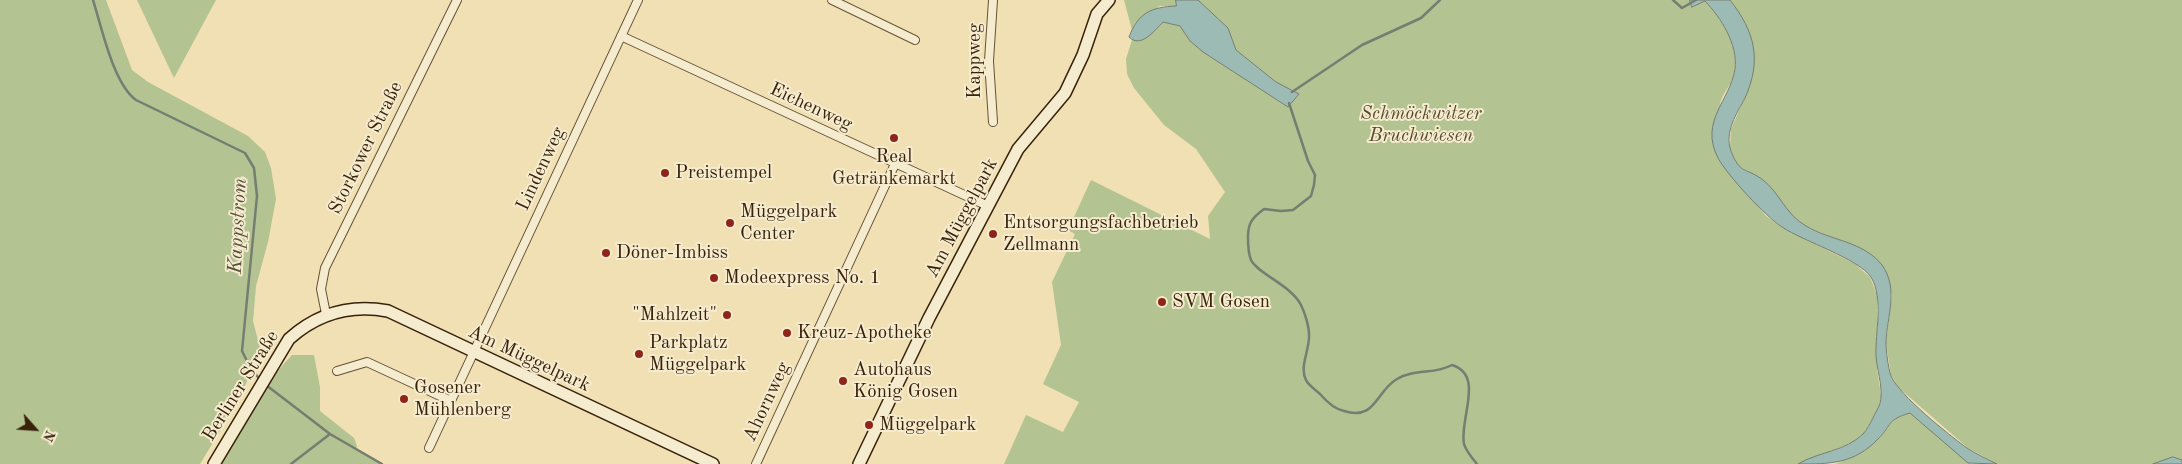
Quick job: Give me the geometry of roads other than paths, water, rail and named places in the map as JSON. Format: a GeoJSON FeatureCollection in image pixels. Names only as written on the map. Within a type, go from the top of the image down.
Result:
{"type":"FeatureCollection","features":[{"type":"Feature","properties":{"kind":"main road","name":"Am Müggelpark"},"geometry":{"type":"LineString","coordinates":[[859,464],[901,374],[1018,149],[1065,93],[1083,55],[1097,14],[1106,1]]}},
{"type":"Feature","properties":{"kind":"main road","name":"Am Müggelpark"},"geometry":{"type":"LineString","coordinates":[[326,314],[357,307],[388,311],[713,464]]}},
{"type":"Feature","properties":{"kind":"main road","name":"Berliner Straße"},"geometry":{"type":"LineString","coordinates":[[214,464],[290,338],[308,324],[326,314]]}},
{"type":"Feature","properties":{"kind":"street","name":"Storkower Straße"},"geometry":{"type":"LineString","coordinates":[[326,314],[322,288],[325,268],[457,0]]}},
{"type":"Feature","properties":{"kind":"street","name":"Lindenweg"},"geometry":{"type":"LineString","coordinates":[[429,448],[475,353],[638,0]]}},
{"type":"Feature","properties":{"kind":"street"},"geometry":{"type":"LineString","coordinates":[[832,0],[915,40]]}},
{"type":"Feature","properties":{"kind":"street","name":"Kappweg"},"geometry":{"type":"LineString","coordinates":[[993,0],[989,61],[993,122]]}},
{"type":"Feature","properties":{"kind":"street","name":"Eichenweg"},"geometry":{"type":"LineString","coordinates":[[621,36],[988,206]]}},
{"type":"Feature","properties":{"kind":"street","name":"Ahornweg"},"geometry":{"type":"LineString","coordinates":[[756,464],[895,164]]}},
{"type":"Feature","properties":{"kind":"street"},"geometry":{"type":"LineString","coordinates":[[338,371],[368,362],[452,401]]}},
{"type":"Feature","properties":{"kind":"water"},"geometry":{"type":"Polygon","coordinates":[[[1176,0],[1198,0],[1228,28],[1236,50],[1276,82],[1299,94],[1288,107],[1203,52],[1190,41],[1180,26],[1163,22],[1143,40],[1138,41],[1129,37],[1137,22],[1146,13],[1159,8],[1176,6],[1176,0]]]}},
{"type":"Feature","properties":{"kind":"water"},"geometry":{"type":"Polygon","coordinates":[[[1690,0],[1730,0],[1739,12],[1750,35],[1754,59],[1753,71],[1745,98],[1732,123],[1729,137],[1731,151],[1737,164],[1769,185],[1793,216],[1806,226],[1866,251],[1882,265],[1887,274],[1891,293],[1886,342],[1891,376],[1914,404],[1937,425],[1967,448],[1997,464],[1968,463],[1910,413],[1893,420],[1878,439],[1851,458],[1831,463],[1798,464],[1856,440],[1866,431],[1878,408],[1881,392],[1876,356],[1878,305],[1875,286],[1865,270],[1775,222],[1738,185],[1723,166],[1713,145],[1712,133],[1714,122],[1728,91],[1735,69],[1734,50],[1722,23],[1705,1],[1692,7],[1690,0]]]}},
{"type":"Feature","properties":{"kind":"water"},"geometry":{"type":"Polygon","coordinates":[[[2173,457],[2182,460],[2182,464],[2153,464],[2173,457]]]}},
{"type":"Feature","properties":{"kind":"waterway","name":"Kappstrom"},"geometry":{"type":"LineString","coordinates":[[93,0],[109,54],[128,92],[136,100],[245,153],[254,168],[257,196],[242,351],[252,371],[260,379]]}},
{"type":"Feature","properties":{"kind":"waterway"},"geometry":{"type":"LineString","coordinates":[[1292,92],[1362,45],[1421,18],[1440,0]]}},
{"type":"Feature","properties":{"kind":"waterway"},"geometry":{"type":"LineString","coordinates":[[1673,0],[1682,8],[1696,0]]}},
{"type":"Feature","properties":{"kind":"waterway"},"geometry":{"type":"LineString","coordinates":[[1289,103],[1308,161],[1315,175],[1311,196],[1293,210],[1264,209],[1260,212],[1250,224],[1248,246],[1251,260],[1255,265],[1290,292],[1301,305],[1308,324],[1309,335],[1304,364],[1306,380],[1310,386],[1334,407],[1355,413],[1369,409],[1397,379],[1452,365],[1462,370],[1467,378],[1469,399],[1463,434],[1464,444],[1477,464]]}},
{"type":"Feature","properties":{"kind":"waterway","name":"Kappstrom"},"geometry":{"type":"LineString","coordinates":[[266,385],[330,434],[382,464]]}},
{"type":"Feature","properties":{"kind":"waterway"},"geometry":{"type":"LineString","coordinates":[[291,464],[330,434]]}},
{"type":"Feature","properties":{"kind":"place","name":"Real Getränkemarkt"},"geometry":{"type":"Point","coordinates":[894,138]}},
{"type":"Feature","properties":{"kind":"place","name":"Preistempel"},"geometry":{"type":"Point","coordinates":[665,173]}},
{"type":"Feature","properties":{"kind":"place","name":"Müggelpark Center"},"geometry":{"type":"Point","coordinates":[730,223]}},
{"type":"Feature","properties":{"kind":"place","name":"Entsorgungsfachbetrieb Zellmann"},"geometry":{"type":"Point","coordinates":[993,234]}},
{"type":"Feature","properties":{"kind":"place","name":"Döner-Imbiss"},"geometry":{"type":"Point","coordinates":[606,253]}},
{"type":"Feature","properties":{"kind":"place","name":"Modeexpress No. 1"},"geometry":{"type":"Point","coordinates":[714,278]}},
{"type":"Feature","properties":{"kind":"place","name":"SVM Gosen"},"geometry":{"type":"Point","coordinates":[1162,302]}},
{"type":"Feature","properties":{"kind":"place","name":"\"Mahlzeit\""},"geometry":{"type":"Point","coordinates":[727,315]}},
{"type":"Feature","properties":{"kind":"place","name":"Kreuz-Apotheke"},"geometry":{"type":"Point","coordinates":[787,333]}},
{"type":"Feature","properties":{"kind":"place","name":"Parkplatz Müggelpark"},"geometry":{"type":"Point","coordinates":[639,354]}},
{"type":"Feature","properties":{"kind":"place","name":"Autohaus König Gosen"},"geometry":{"type":"Point","coordinates":[843,381]}},
{"type":"Feature","properties":{"kind":"place","name":"Gosener Mühlenberg"},"geometry":{"type":"Point","coordinates":[404,399]}},
{"type":"Feature","properties":{"kind":"place","name":"Müggelpark"},"geometry":{"type":"Point","coordinates":[869,425]}},
{"type":"Feature","properties":{"kind":"park label","name":"Schmöckwitzer Bruchwiesen"},"geometry":{"type":"Point","coordinates":[1421,125]}}]}
